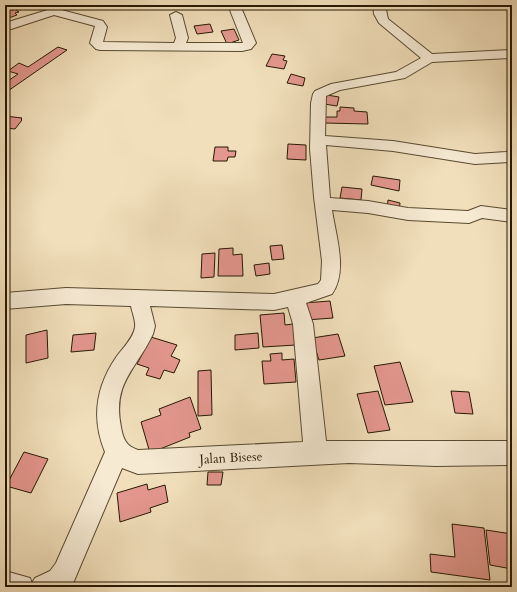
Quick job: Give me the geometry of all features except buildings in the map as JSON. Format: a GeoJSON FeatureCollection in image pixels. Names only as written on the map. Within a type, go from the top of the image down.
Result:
{"type":"FeatureCollection","features":[{"type":"Feature","properties":{"kind":"street"},"geometry":{"type":"LineString","coordinates":[[5,27],[49,12],[57,11],[99,24],[101,26],[96,43],[100,46],[237,48],[247,46],[250,43],[234,5]]}},
{"type":"Feature","properties":{"kind":"street"},"geometry":{"type":"LineString","coordinates":[[379,5],[380,14],[383,21],[429,58]]}},
{"type":"Feature","properties":{"kind":"street"},"geometry":{"type":"LineString","coordinates":[[176,15],[182,38],[180,47]]}},
{"type":"Feature","properties":{"kind":"street"},"geometry":{"type":"LineString","coordinates":[[5,301],[66,296],[274,302],[319,292],[325,289],[330,282],[331,261],[323,203],[318,140],[318,103],[320,94],[336,86],[400,75],[429,58],[512,54]]}},
{"type":"Feature","properties":{"kind":"street"},"geometry":{"type":"LineString","coordinates":[[318,140],[393,146],[476,158],[511,157],[512,154]]}},
{"type":"Feature","properties":{"kind":"street"},"geometry":{"type":"LineString","coordinates":[[323,203],[368,207],[408,214],[469,218],[481,212],[512,216]]}},
{"type":"Feature","properties":{"kind":"street"},"geometry":{"type":"LineString","coordinates":[[295,298],[303,324],[316,453]]}},
{"type":"Feature","properties":{"kind":"street"},"geometry":{"type":"LineString","coordinates":[[44,587],[59,580],[65,572],[117,453],[112,440],[106,413],[108,396],[112,384],[143,334],[145,326],[139,299]]}},
{"type":"Feature","properties":{"kind":"street","name":"Jalan Bisese"},"geometry":{"type":"LineString","coordinates":[[117,453],[125,458],[138,462],[349,451],[436,454],[512,453]]}},
{"type":"Feature","properties":{"kind":"street"},"geometry":{"type":"LineString","coordinates":[[5,584],[21,587]]}}]}
